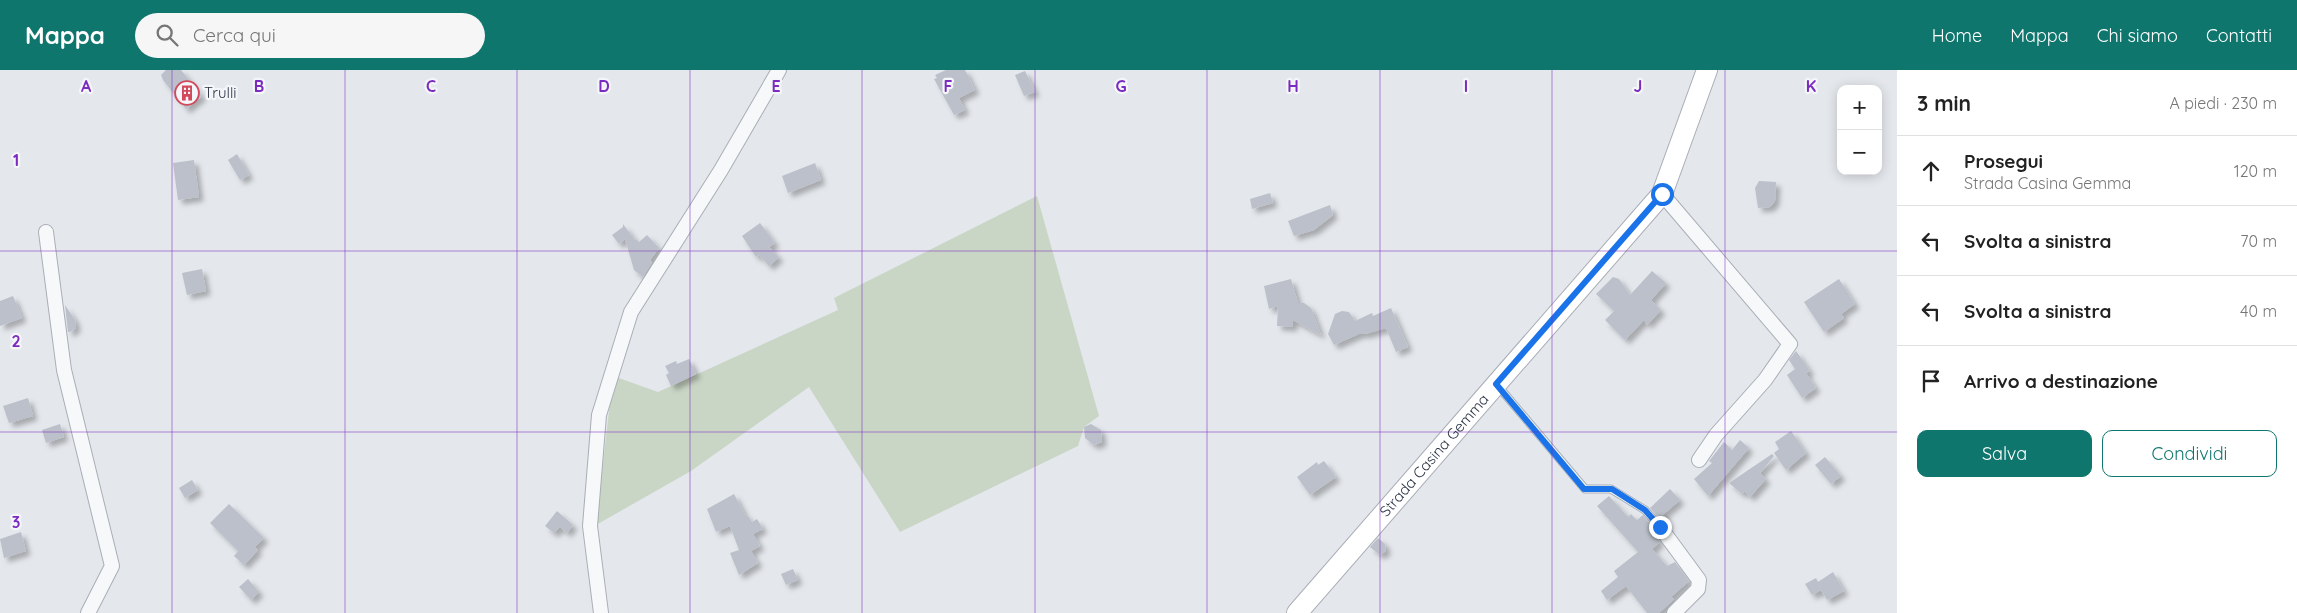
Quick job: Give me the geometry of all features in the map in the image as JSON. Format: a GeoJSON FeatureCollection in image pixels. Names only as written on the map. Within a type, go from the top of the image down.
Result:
{"type":"FeatureCollection","features":[{"type":"Feature","properties":{"kind":"street"},"geometry":{"type":"LineString","coordinates":[[601,613],[590,526],[599,415],[631,312],[721,170],[779,70]]}},
{"type":"Feature","properties":{"kind":"street","name":"Strada Casina Gemma"},"geometry":{"type":"LineString","coordinates":[[1296,613],[1662,194],[1707,70]]}},
{"type":"Feature","properties":{"kind":"street"},"geometry":{"type":"LineString","coordinates":[[1662,194],[1790,344],[1766,380],[1716,435],[1699,460]]}},
{"type":"Feature","properties":{"kind":"street"},"geometry":{"type":"LineString","coordinates":[[46,232],[64,370],[112,566],[88,613]]}},
{"type":"Feature","properties":{"kind":"street"},"geometry":{"type":"LineString","coordinates":[[1660,527],[1700,580],[1698,588],[1674,613]]}},
{"type":"Feature","properties":{"kind":"lane"},"geometry":{"type":"LineString","coordinates":[[1496,384],[1584,489],[1612,489],[1645,510],[1660,527]]}},
{"type":"Feature","properties":{"kind":"green space"},"geometry":{"type":"Polygon","coordinates":[[[1037,196],[1099,416],[1084,427],[1078,446],[900,532],[809,387],[691,471],[596,525],[613,376],[658,392],[838,310],[834,298],[1037,196]]]}},
{"type":"Feature","properties":{"kind":"building","name":"Trulli"},"geometry":{"type":"Polygon","coordinates":[[[166,70],[181,70],[202,96],[186,109],[163,80],[161,75],[166,70]]]}},
{"type":"Feature","properties":{"kind":"building"},"geometry":{"type":"Polygon","coordinates":[[[946,70],[965,70],[975,90],[959,98],[965,110],[954,115],[934,79],[937,78],[935,75],[946,70]]]}},
{"type":"Feature","properties":{"kind":"building"},"geometry":{"type":"Polygon","coordinates":[[[1025,71],[1035,92],[1024,96],[1015,75],[1025,71]]]}},
{"type":"Feature","properties":{"kind":"building"},"geometry":{"type":"Polygon","coordinates":[[[237,154],[249,175],[240,180],[228,160],[237,154]]]}},
{"type":"Feature","properties":{"kind":"building"},"geometry":{"type":"Polygon","coordinates":[[[194,160],[199,197],[178,200],[173,163],[194,160]]]}},
{"type":"Feature","properties":{"kind":"building"},"geometry":{"type":"Polygon","coordinates":[[[815,163],[821,180],[788,193],[782,176],[815,163]]]}},
{"type":"Feature","properties":{"kind":"building"},"geometry":{"type":"Polygon","coordinates":[[[1759,181],[1776,182],[1775,201],[1770,207],[1758,208],[1755,188],[1759,181]]]}},
{"type":"Feature","properties":{"kind":"building"},"geometry":{"type":"Polygon","coordinates":[[[1270,193],[1273,203],[1252,209],[1250,199],[1270,193]]]}},
{"type":"Feature","properties":{"kind":"building"},"geometry":{"type":"Polygon","coordinates":[[[1330,205],[1333,215],[1314,230],[1294,236],[1288,221],[1330,205]]]}},
{"type":"Feature","properties":{"kind":"building"},"geometry":{"type":"Polygon","coordinates":[[[760,223],[775,243],[769,247],[779,257],[769,266],[759,255],[756,257],[742,236],[760,223]]]}},
{"type":"Feature","properties":{"kind":"building"},"geometry":{"type":"Polygon","coordinates":[[[623,224],[635,240],[639,242],[647,235],[659,248],[650,260],[652,262],[643,277],[634,270],[625,239],[619,244],[612,235],[623,227],[623,224]]]}},
{"type":"Feature","properties":{"kind":"building"},"geometry":{"type":"Polygon","coordinates":[[[202,269],[206,291],[187,295],[182,273],[202,269]]]}},
{"type":"Feature","properties":{"kind":"building"},"geometry":{"type":"Polygon","coordinates":[[[1652,271],[1666,283],[1651,300],[1661,310],[1647,325],[1644,320],[1625,340],[1605,320],[1614,311],[1596,294],[1613,277],[1619,279],[1630,295],[1652,271]]]}},
{"type":"Feature","properties":{"kind":"building"},"geometry":{"type":"Polygon","coordinates":[[[1291,279],[1298,303],[1304,303],[1311,308],[1321,335],[1293,320],[1293,327],[1277,326],[1278,306],[1269,309],[1264,286],[1291,279]]]}},
{"type":"Feature","properties":{"kind":"building"},"geometry":{"type":"Polygon","coordinates":[[[1839,279],[1855,304],[1841,314],[1844,318],[1824,332],[1804,302],[1839,279]]]}},
{"type":"Feature","properties":{"kind":"building"},"geometry":{"type":"Polygon","coordinates":[[[13,296],[22,318],[0,326],[0,301],[13,296]]]}},
{"type":"Feature","properties":{"kind":"building"},"geometry":{"type":"Polygon","coordinates":[[[65,305],[75,320],[76,328],[70,332],[68,332],[65,305]]]}},
{"type":"Feature","properties":{"kind":"building"},"geometry":{"type":"Polygon","coordinates":[[[1391,308],[1408,347],[1396,352],[1386,328],[1365,334],[1361,333],[1334,345],[1328,334],[1335,314],[1342,311],[1349,312],[1355,321],[1372,313],[1373,316],[1391,308]]]}},
{"type":"Feature","properties":{"kind":"building"},"geometry":{"type":"Polygon","coordinates":[[[1796,351],[1810,371],[1806,373],[1816,388],[1802,398],[1787,375],[1795,369],[1789,360],[1796,351]]]}},
{"type":"Feature","properties":{"kind":"building"},"geometry":{"type":"Polygon","coordinates":[[[689,359],[696,374],[671,386],[666,375],[669,373],[665,366],[676,361],[677,364],[689,359]]]}},
{"type":"Feature","properties":{"kind":"building"},"geometry":{"type":"Polygon","coordinates":[[[28,398],[33,416],[9,423],[3,406],[28,398]]]}},
{"type":"Feature","properties":{"kind":"building"},"geometry":{"type":"Polygon","coordinates":[[[60,424],[64,437],[46,443],[42,430],[60,424]]]}},
{"type":"Feature","properties":{"kind":"building"},"geometry":{"type":"Polygon","coordinates":[[[1091,424],[1101,430],[1102,442],[1094,445],[1085,438],[1084,427],[1091,424]]]}},
{"type":"Feature","properties":{"kind":"building"},"geometry":{"type":"Polygon","coordinates":[[[1791,431],[1806,453],[1786,470],[1774,453],[1779,449],[1775,442],[1791,431]]]}},
{"type":"Feature","properties":{"kind":"building"},"geometry":{"type":"Polygon","coordinates":[[[1740,440],[1749,448],[1708,496],[1694,479],[1712,463],[1709,461],[1724,442],[1732,450],[1740,440]]]}},
{"type":"Feature","properties":{"kind":"building"},"geometry":{"type":"Polygon","coordinates":[[[1772,454],[1774,456],[1760,473],[1766,479],[1750,497],[1744,491],[1742,494],[1729,483],[1772,454]]]}},
{"type":"Feature","properties":{"kind":"building"},"geometry":{"type":"Polygon","coordinates":[[[1825,457],[1841,476],[1831,484],[1815,465],[1825,457]]]}},
{"type":"Feature","properties":{"kind":"building"},"geometry":{"type":"Polygon","coordinates":[[[1324,461],[1336,477],[1310,495],[1297,477],[1317,462],[1318,465],[1324,461]]]}},
{"type":"Feature","properties":{"kind":"building"},"geometry":{"type":"Polygon","coordinates":[[[192,480],[198,490],[185,498],[179,488],[192,480]]]}},
{"type":"Feature","properties":{"kind":"building"},"geometry":{"type":"Polygon","coordinates":[[[1670,489],[1680,500],[1659,518],[1650,508],[1670,489]]]}},
{"type":"Feature","properties":{"kind":"building"},"geometry":{"type":"Polygon","coordinates":[[[734,494],[745,515],[752,522],[757,519],[763,529],[753,534],[760,546],[751,551],[758,563],[739,575],[730,553],[739,550],[730,526],[716,532],[707,509],[734,494]]]}},
{"type":"Feature","properties":{"kind":"building"},"geometry":{"type":"Polygon","coordinates":[[[1609,496],[1628,517],[1631,514],[1637,520],[1643,515],[1652,526],[1649,528],[1660,542],[1652,549],[1667,566],[1675,562],[1689,581],[1671,597],[1674,599],[1659,613],[1647,613],[1626,586],[1607,600],[1601,591],[1618,577],[1614,571],[1638,552],[1597,506],[1609,496]]]}},
{"type":"Feature","properties":{"kind":"building"},"geometry":{"type":"Polygon","coordinates":[[[229,504],[264,538],[255,547],[258,550],[244,565],[234,556],[238,551],[210,523],[229,504]]]}},
{"type":"Feature","properties":{"kind":"building"},"geometry":{"type":"Polygon","coordinates":[[[557,511],[573,525],[567,533],[560,527],[554,533],[545,526],[557,511]]]}},
{"type":"Feature","properties":{"kind":"building"},"geometry":{"type":"Polygon","coordinates":[[[21,532],[26,551],[4,558],[0,539],[21,532]]]}},
{"type":"Feature","properties":{"kind":"building"},"geometry":{"type":"Polygon","coordinates":[[[1378,538],[1385,544],[1386,551],[1380,555],[1370,547],[1378,538]]]}},
{"type":"Feature","properties":{"kind":"building"},"geometry":{"type":"Polygon","coordinates":[[[793,569],[798,580],[786,585],[781,574],[793,569]]]}},
{"type":"Feature","properties":{"kind":"building"},"geometry":{"type":"Polygon","coordinates":[[[1833,572],[1844,591],[1827,600],[1821,590],[1812,595],[1805,584],[1816,578],[1818,582],[1833,572]]]}},
{"type":"Feature","properties":{"kind":"building"},"geometry":{"type":"Polygon","coordinates":[[[248,579],[259,592],[251,600],[239,587],[248,579]]]}},
{"type":"Feature","properties":{"kind":"place","name":"Trulli"},"geometry":{"type":"Point","coordinates":[187,93]}},
{"type":"Feature","properties":{"kind":"route"},"geometry":{"type":"LineString","coordinates":[[1660,527],[1645,510],[1612,489],[1584,489],[1496,384],[1662,194]]}}]}
